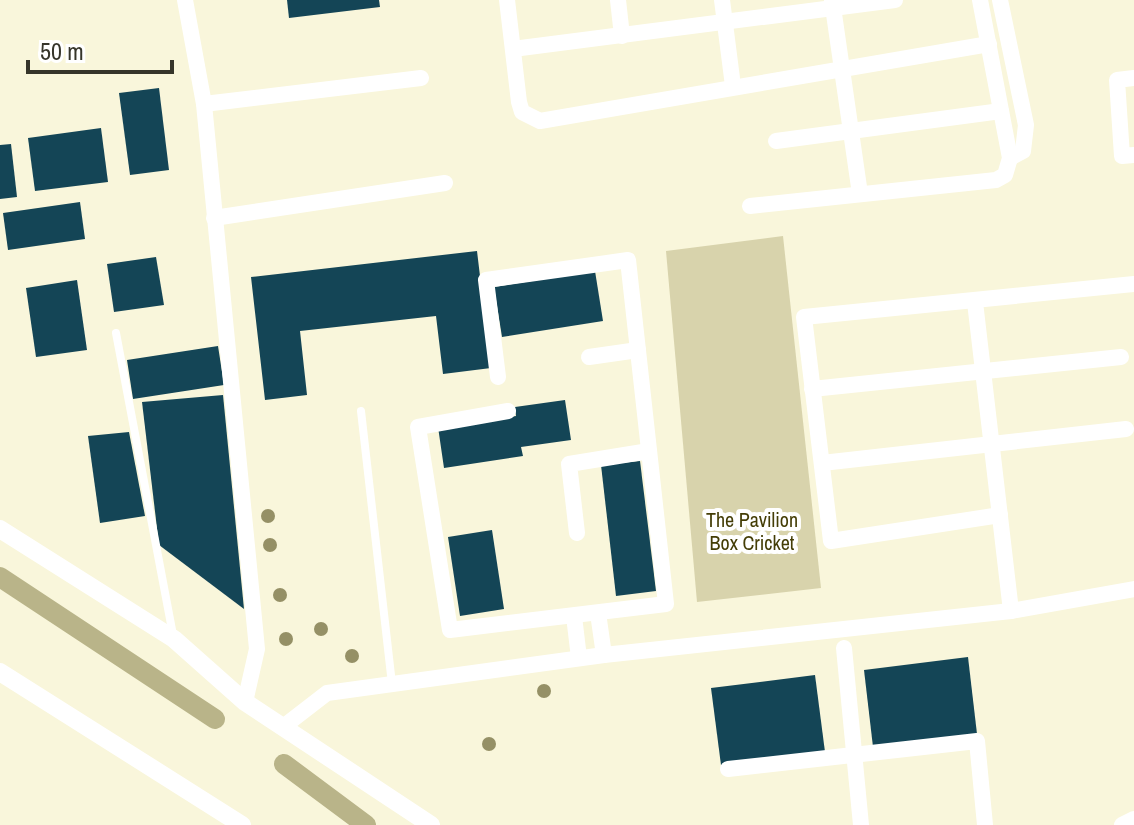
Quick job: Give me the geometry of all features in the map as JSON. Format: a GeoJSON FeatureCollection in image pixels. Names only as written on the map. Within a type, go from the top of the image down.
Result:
{"type":"FeatureCollection","features":[{"type":"Feature","properties":{"kind":"street"},"geometry":{"type":"LineString","coordinates":[[185,0],[204,104],[257,649],[245,702]]}},
{"type":"Feature","properties":{"kind":"street"},"geometry":{"type":"LineString","coordinates":[[507,0],[522,112],[540,121],[989,44]]}},
{"type":"Feature","properties":{"kind":"street"},"geometry":{"type":"LineString","coordinates":[[618,0],[622,36]]}},
{"type":"Feature","properties":{"kind":"street"},"geometry":{"type":"LineString","coordinates":[[722,0],[733,86]]}},
{"type":"Feature","properties":{"kind":"street"},"geometry":{"type":"LineString","coordinates":[[513,49],[725,23],[833,4],[895,0]]}},
{"type":"Feature","properties":{"kind":"street"},"geometry":{"type":"LineString","coordinates":[[750,206],[996,180],[1005,175],[1010,158],[980,0]]}},
{"type":"Feature","properties":{"kind":"street"},"geometry":{"type":"LineString","coordinates":[[1000,0],[1026,125],[1023,151],[1010,158]]}},
{"type":"Feature","properties":{"kind":"street"},"geometry":{"type":"LineString","coordinates":[[833,4],[860,194]]}},
{"type":"Feature","properties":{"kind":"street"},"geometry":{"type":"LineString","coordinates":[[204,104],[421,78]]}},
{"type":"Feature","properties":{"kind":"street"},"geometry":{"type":"LineString","coordinates":[[1134,78],[1117,80],[1122,156],[1134,155]]}},
{"type":"Feature","properties":{"kind":"street"},"geometry":{"type":"LineString","coordinates":[[776,141],[1001,111]]}},
{"type":"Feature","properties":{"kind":"street"},"geometry":{"type":"LineString","coordinates":[[214,218],[445,183]]}},
{"type":"Feature","properties":{"kind":"street"},"geometry":{"type":"LineString","coordinates":[[498,377],[486,280],[628,260],[666,604],[450,630],[418,427],[508,411]]}},
{"type":"Feature","properties":{"kind":"street"},"geometry":{"type":"LineString","coordinates":[[1000,515],[831,541],[804,317],[1134,284]]}},
{"type":"Feature","properties":{"kind":"street"},"geometry":{"type":"LineString","coordinates":[[975,302],[1011,611]]}},
{"type":"Feature","properties":{"kind":"street"},"geometry":{"type":"LineString","coordinates":[[589,357],[638,350]]}},
{"type":"Feature","properties":{"kind":"street"},"geometry":{"type":"LineString","coordinates":[[812,389],[983,374],[1121,357]]}},
{"type":"Feature","properties":{"kind":"street"},"geometry":{"type":"LineString","coordinates":[[822,463],[1126,429]]}},
{"type":"Feature","properties":{"kind":"street"},"geometry":{"type":"LineString","coordinates":[[577,533],[569,464],[649,451]]}},
{"type":"Feature","properties":{"kind":"street"},"geometry":{"type":"LineString","coordinates":[[0,529],[174,639],[245,702],[431,825]]}},
{"type":"Feature","properties":{"kind":"street"},"geometry":{"type":"LineString","coordinates":[[283,727],[327,693],[604,655],[1011,611],[1134,589]]}},
{"type":"Feature","properties":{"kind":"street"},"geometry":{"type":"LineString","coordinates":[[598,613],[604,655]]}},
{"type":"Feature","properties":{"kind":"street"},"geometry":{"type":"LineString","coordinates":[[574,616],[579,658]]}},
{"type":"Feature","properties":{"kind":"street"},"geometry":{"type":"LineString","coordinates":[[844,648],[861,825]]}},
{"type":"Feature","properties":{"kind":"street"},"geometry":{"type":"LineString","coordinates":[[0,672],[242,825]]}},
{"type":"Feature","properties":{"kind":"street"},"geometry":{"type":"LineString","coordinates":[[728,769],[977,741],[985,825]]}},
{"type":"Feature","properties":{"kind":"street"},"geometry":{"type":"LineString","coordinates":[[1122,825],[1134,819]]}},
{"type":"Feature","properties":{"kind":"lane"},"geometry":{"type":"LineString","coordinates":[[116,333],[174,639]]}},
{"type":"Feature","properties":{"kind":"lane"},"geometry":{"type":"LineString","coordinates":[[361,411],[392,686]]}},
{"type":"Feature","properties":{"kind":"green space","name":"The Pavilion Box Cricket"},"geometry":{"type":"Polygon","coordinates":[[[783,236],[821,588],[697,602],[666,251],[783,236]]]}},
{"type":"Feature","properties":{"kind":"building"},"geometry":{"type":"Polygon","coordinates":[[[287,0],[379,0],[380,7],[289,18],[287,0]]]}},
{"type":"Feature","properties":{"kind":"building"},"geometry":{"type":"Polygon","coordinates":[[[159,88],[169,170],[130,175],[119,93],[159,88]]]}},
{"type":"Feature","properties":{"kind":"building"},"geometry":{"type":"Polygon","coordinates":[[[101,128],[108,182],[35,191],[28,138],[101,128]]]}},
{"type":"Feature","properties":{"kind":"building"},"geometry":{"type":"Polygon","coordinates":[[[11,144],[17,197],[0,199],[0,145],[11,144]]]}},
{"type":"Feature","properties":{"kind":"building"},"geometry":{"type":"Polygon","coordinates":[[[80,202],[85,239],[8,250],[3,213],[80,202]]]}},
{"type":"Feature","properties":{"kind":"building"},"geometry":{"type":"Polygon","coordinates":[[[477,251],[491,368],[443,374],[436,316],[300,331],[307,395],[265,400],[251,277],[477,251]]]}},
{"type":"Feature","properties":{"kind":"building"},"geometry":{"type":"Polygon","coordinates":[[[156,257],[164,305],[114,312],[107,264],[156,257]]]}},
{"type":"Feature","properties":{"kind":"building"},"geometry":{"type":"Polygon","coordinates":[[[595,271],[603,321],[502,337],[494,287],[595,271]]]}},
{"type":"Feature","properties":{"kind":"building"},"geometry":{"type":"Polygon","coordinates":[[[77,280],[87,350],[36,357],[26,288],[77,280]]]}},
{"type":"Feature","properties":{"kind":"building"},"geometry":{"type":"Polygon","coordinates":[[[218,346],[224,385],[133,399],[127,360],[218,346]]]}},
{"type":"Feature","properties":{"kind":"building"},"geometry":{"type":"Polygon","coordinates":[[[223,395],[244,609],[159,545],[142,402],[223,395]]]}},
{"type":"Feature","properties":{"kind":"building"},"geometry":{"type":"Polygon","coordinates":[[[565,400],[571,440],[521,447],[523,456],[444,468],[438,427],[516,416],[515,407],[565,400]]]}},
{"type":"Feature","properties":{"kind":"building"},"geometry":{"type":"Polygon","coordinates":[[[129,432],[145,516],[100,523],[88,436],[129,432]]]}},
{"type":"Feature","properties":{"kind":"building"},"geometry":{"type":"Polygon","coordinates":[[[640,461],[656,591],[616,596],[601,465],[640,461]]]}},
{"type":"Feature","properties":{"kind":"building"},"geometry":{"type":"Polygon","coordinates":[[[492,530],[504,609],[460,616],[448,537],[492,530]]]}},
{"type":"Feature","properties":{"kind":"building"},"geometry":{"type":"Polygon","coordinates":[[[968,657],[977,734],[873,747],[864,670],[968,657]]]}},
{"type":"Feature","properties":{"kind":"building"},"geometry":{"type":"Polygon","coordinates":[[[815,675],[825,752],[721,765],[711,688],[815,675]]]}},
{"type":"Feature","properties":{"kind":"waterway"},"geometry":{"type":"LineString","coordinates":[[0,577],[215,719]]}},
{"type":"Feature","properties":{"kind":"waterway"},"geometry":{"type":"LineString","coordinates":[[284,764],[366,825]]}}]}
